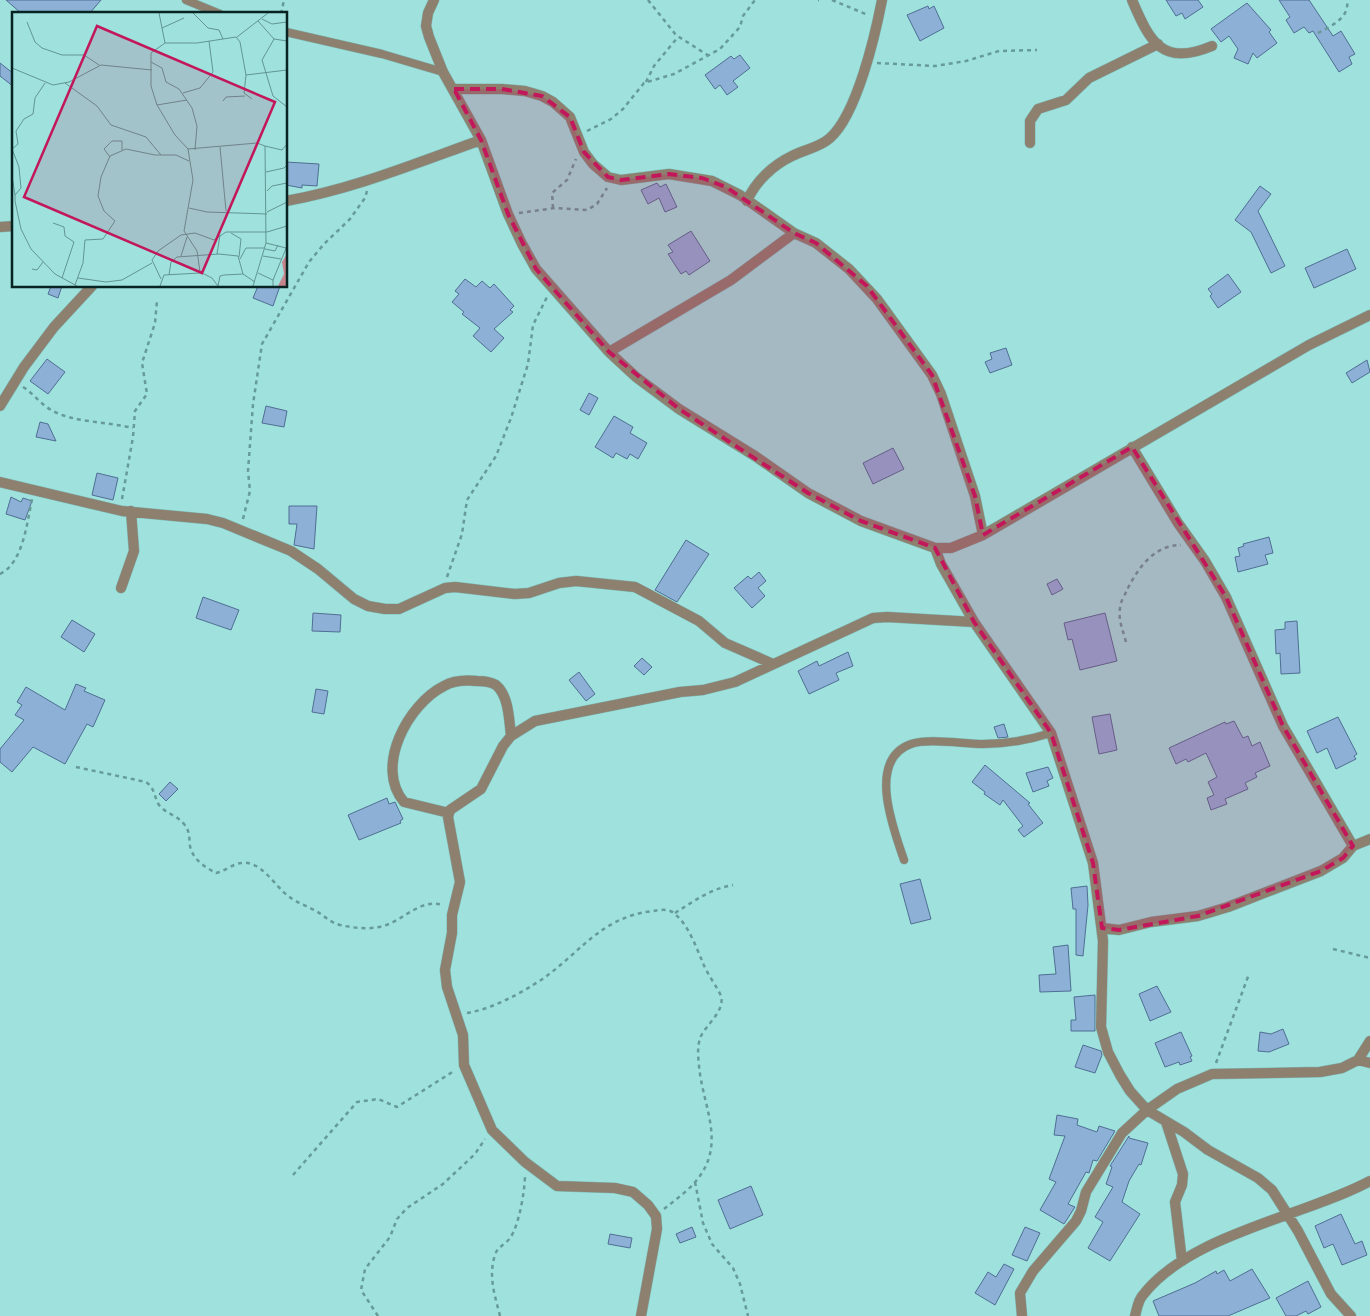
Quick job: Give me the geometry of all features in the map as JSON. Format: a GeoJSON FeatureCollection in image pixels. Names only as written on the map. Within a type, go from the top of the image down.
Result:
{"type":"FeatureCollection","features":[{"type":"Feature","properties":{"kind":"street"},"geometry":{"type":"LineString","coordinates":[[434,0],[428,13],[426,26],[443,72],[454,89],[480,140],[508,214],[536,269],[609,352],[636,377],[679,410],[755,456],[808,493],[861,521],[935,548],[951,548],[983,535],[1309,345],[1370,315]]}},
{"type":"Feature","properties":{"kind":"street"},"geometry":{"type":"LineString","coordinates":[[747,201],[757,183],[779,164],[791,156],[821,145],[831,137],[844,120],[866,62],[882,0]]}},
{"type":"Feature","properties":{"kind":"street"},"geometry":{"type":"LineString","coordinates":[[1132,0],[1146,31],[1166,51],[1179,55],[1193,54],[1212,46]]}},
{"type":"Feature","properties":{"kind":"street"},"geometry":{"type":"LineString","coordinates":[[1030,142],[1030,121],[1038,109],[1066,100],[1089,78],[1158,44]]}},
{"type":"Feature","properties":{"kind":"street"},"geometry":{"type":"LineString","coordinates":[[454,89],[502,89],[525,91],[542,96],[553,102],[570,117],[579,142],[589,159],[600,172],[620,180],[669,174],[702,178],[726,187],[794,233],[816,242],[867,286],[932,375],[941,394],[974,496],[983,535]]}},
{"type":"Feature","properties":{"kind":"street"},"geometry":{"type":"LineString","coordinates":[[288,201],[324,194],[370,181],[480,140]]}},
{"type":"Feature","properties":{"kind":"street"},"geometry":{"type":"LineString","coordinates":[[609,352],[731,280],[794,233]]}},
{"type":"Feature","properties":{"kind":"street"},"geometry":{"type":"LineString","coordinates":[[0,406],[54,327],[90,288]]}},
{"type":"Feature","properties":{"kind":"street"},"geometry":{"type":"LineString","coordinates":[[1132,447],[1178,524],[1196,548],[1226,597],[1283,726],[1353,846]]}},
{"type":"Feature","properties":{"kind":"street"},"geometry":{"type":"LineString","coordinates":[[0,482],[126,511],[207,519],[290,551],[318,569],[354,599],[368,606],[399,609],[424,600],[445,588],[476,588],[515,594],[528,593],[559,583],[576,580],[635,586],[699,621],[725,643],[773,664]]}},
{"type":"Feature","properties":{"kind":"street"},"geometry":{"type":"LineString","coordinates":[[121,588],[134,552],[126,511]]}},
{"type":"Feature","properties":{"kind":"street"},"geometry":{"type":"LineString","coordinates":[[935,548],[941,564],[974,622],[1051,733],[1093,863],[1102,928],[1104,966],[1100,1019],[1103,1036],[1120,1074],[1130,1091],[1147,1110],[1184,1132],[1208,1150],[1258,1178],[1272,1190],[1289,1216],[1323,1281],[1339,1305],[1351,1316]]}},
{"type":"Feature","properties":{"kind":"street"},"geometry":{"type":"LineString","coordinates":[[641,1316],[657,1229],[656,1216],[648,1204],[633,1192],[615,1188],[557,1186],[525,1162],[492,1130],[464,1065],[463,1035],[458,1015],[447,987],[445,970],[452,933],[452,915],[460,882],[449,827],[450,810],[481,789],[503,746],[511,736],[535,721],[680,692],[704,690],[736,682],[873,618],[887,617],[974,622]]}},
{"type":"Feature","properties":{"kind":"street"},"geometry":{"type":"LineString","coordinates":[[449,813],[412,806],[404,802],[392,781],[393,758],[398,744],[419,705],[444,685],[464,680],[485,681],[495,685],[503,695],[511,736]]}},
{"type":"Feature","properties":{"kind":"street"},"geometry":{"type":"LineString","coordinates":[[1102,928],[1119,930],[1151,922],[1198,916],[1228,907],[1321,871],[1343,858],[1353,846],[1370,839]]}},
{"type":"Feature","properties":{"kind":"street"},"geometry":{"type":"LineString","coordinates":[[1022,1316],[1020,1293],[1033,1271],[1076,1221],[1086,1192],[1118,1139],[1126,1128],[1147,1110],[1178,1089],[1212,1074],[1320,1072],[1342,1068],[1358,1060],[1370,1041]]}},
{"type":"Feature","properties":{"kind":"street"},"geometry":{"type":"LineString","coordinates":[[1358,1060],[1370,1063]]}},
{"type":"Feature","properties":{"kind":"street"},"geometry":{"type":"LineString","coordinates":[[1166,1122],[1183,1174],[1182,1185],[1175,1202],[1182,1261]]}},
{"type":"Feature","properties":{"kind":"street"},"geometry":{"type":"LineString","coordinates":[[1135,1316],[1141,1296],[1159,1278],[1182,1261],[1243,1232],[1289,1216],[1370,1181]]}},
{"type":"Feature","properties":{"kind":"lane"},"geometry":{"type":"LineString","coordinates":[[186,0],[215,12]]}},
{"type":"Feature","properties":{"kind":"lane"},"geometry":{"type":"LineString","coordinates":[[288,32],[382,54],[443,72]]}},
{"type":"Feature","properties":{"kind":"lane"},"geometry":{"type":"LineString","coordinates":[[904,860],[893,829],[886,796],[887,775],[896,752],[913,743],[1009,743],[1051,733]]}},
{"type":"Feature","properties":{"kind":"path"},"geometry":{"type":"LineString","coordinates":[[648,0],[678,36],[709,56]]}},
{"type":"Feature","properties":{"kind":"path"},"geometry":{"type":"LineString","coordinates":[[646,82],[674,74],[720,49],[733,37],[740,27],[745,13],[755,0]]}},
{"type":"Feature","properties":{"kind":"path"},"geometry":{"type":"LineString","coordinates":[[832,0],[868,15],[876,24]]}},
{"type":"Feature","properties":{"kind":"path"},"geometry":{"type":"LineString","coordinates":[[1318,33],[1343,17],[1346,11],[1347,0]]}},
{"type":"Feature","properties":{"kind":"path"},"geometry":{"type":"LineString","coordinates":[[553,208],[553,191],[567,180],[579,142],[623,109],[646,82],[654,66],[678,36]]}},
{"type":"Feature","properties":{"kind":"path"},"geometry":{"type":"LineString","coordinates":[[866,62],[935,66],[966,61],[999,51],[1037,50]]}},
{"type":"Feature","properties":{"kind":"path"},"geometry":{"type":"LineString","coordinates":[[508,214],[553,208],[582,210],[592,208],[615,179]]}},
{"type":"Feature","properties":{"kind":"path"},"geometry":{"type":"LineString","coordinates":[[238,530],[246,511],[250,492],[248,472],[252,404],[262,344],[309,262],[358,209],[365,198],[370,181]]}},
{"type":"Feature","properties":{"kind":"path"},"geometry":{"type":"LineString","coordinates":[[445,588],[447,573],[462,534],[467,500],[496,456],[506,433],[528,364],[533,325],[551,287]]}},
{"type":"Feature","properties":{"kind":"path"},"geometry":{"type":"LineString","coordinates":[[126,511],[122,496],[133,437],[135,411],[147,394],[142,363],[155,323],[157,301]]}},
{"type":"Feature","properties":{"kind":"path"},"geometry":{"type":"LineString","coordinates":[[16,382],[31,392],[52,411],[67,418],[133,428]]}},
{"type":"Feature","properties":{"kind":"path"},"geometry":{"type":"LineString","coordinates":[[0,574],[12,566],[16,560],[25,536],[33,491]]}},
{"type":"Feature","properties":{"kind":"path"},"geometry":{"type":"LineString","coordinates":[[1126,642],[1120,621],[1120,606],[1140,568],[1155,554],[1173,546],[1196,548]]}},
{"type":"Feature","properties":{"kind":"path"},"geometry":{"type":"LineString","coordinates":[[76,767],[146,782],[154,790],[156,798],[164,811],[178,818],[187,828],[190,846],[197,860],[216,873],[241,863],[250,864],[271,878],[287,895],[316,910],[330,922],[360,928],[374,928],[384,926],[410,912],[433,903],[446,907],[452,915]]}},
{"type":"Feature","properties":{"kind":"path"},"geometry":{"type":"LineString","coordinates":[[675,913],[702,894],[720,887],[733,885]]}},
{"type":"Feature","properties":{"kind":"path"},"geometry":{"type":"LineString","coordinates":[[458,1015],[492,1006],[534,985],[550,974],[594,934],[621,918],[656,910],[668,910],[675,913],[689,932],[711,981],[720,995],[721,1003],[717,1013],[701,1036],[698,1048],[700,1080],[712,1142],[711,1155],[695,1182],[656,1216]]}},
{"type":"Feature","properties":{"kind":"path"},"geometry":{"type":"LineString","coordinates":[[1333,949],[1370,958]]}},
{"type":"Feature","properties":{"kind":"path"},"geometry":{"type":"LineString","coordinates":[[1212,1074],[1249,974]]}},
{"type":"Feature","properties":{"kind":"path"},"geometry":{"type":"LineString","coordinates":[[293,1175],[357,1102],[378,1099],[393,1106],[400,1106],[464,1065]]}},
{"type":"Feature","properties":{"kind":"path"},"geometry":{"type":"LineString","coordinates":[[378,1316],[361,1290],[365,1269],[390,1236],[397,1219],[407,1208],[442,1184],[475,1154],[492,1130]]}},
{"type":"Feature","properties":{"kind":"path"},"geometry":{"type":"LineString","coordinates":[[500,1316],[492,1285],[493,1261],[497,1250],[510,1238],[514,1228],[524,1189],[525,1162]]}},
{"type":"Feature","properties":{"kind":"path"},"geometry":{"type":"LineString","coordinates":[[695,1182],[703,1223],[712,1244],[733,1268],[740,1284],[748,1316]]}},
{"type":"Feature","properties":{"kind":"highlighted area"},"geometry":{"type":"Polygon","coordinates":[[[454,89],[502,89],[542,96],[570,117],[584,152],[608,177],[621,180],[669,174],[702,178],[726,187],[794,233],[816,243],[867,286],[932,375],[975,496],[983,535],[1132,447],[1226,597],[1283,726],[1353,846],[1343,858],[1321,871],[1198,916],[1119,930],[1102,928],[1093,863],[1051,733],[974,622],[935,548],[861,521],[808,493],[679,409],[609,352],[536,269],[508,214],[481,140],[454,89]]]}},
{"type":"Feature","properties":{"kind":"building"},"geometry":{"type":"Polygon","coordinates":[[[6,0],[101,0],[91,12],[20,12],[6,0]]]}},
{"type":"Feature","properties":{"kind":"building"},"geometry":{"type":"Polygon","coordinates":[[[1166,0],[1198,0],[1203,7],[1185,19],[1182,13],[1176,16],[1166,0]]]}},
{"type":"Feature","properties":{"kind":"building"},"geometry":{"type":"Polygon","coordinates":[[[1279,0],[1309,0],[1333,36],[1341,31],[1355,54],[1349,57],[1352,64],[1339,72],[1313,31],[1309,33],[1304,27],[1294,33],[1286,20],[1290,17],[1279,0]]]}},
{"type":"Feature","properties":{"kind":"building"},"geometry":{"type":"Polygon","coordinates":[[[1247,3],[1271,30],[1269,32],[1277,43],[1257,58],[1253,53],[1248,64],[1234,58],[1238,49],[1229,36],[1221,42],[1211,29],[1247,3]]]}},
{"type":"Feature","properties":{"kind":"building"},"geometry":{"type":"Polygon","coordinates":[[[928,6],[929,9],[934,6],[944,28],[920,41],[907,15],[928,6]]]}},
{"type":"Feature","properties":{"kind":"building"},"geometry":{"type":"Polygon","coordinates":[[[740,55],[750,68],[733,81],[738,87],[727,95],[720,85],[715,89],[705,75],[731,56],[734,59],[740,55]]]}},
{"type":"Feature","properties":{"kind":"building"},"geometry":{"type":"Polygon","coordinates":[[[0,63],[12,72],[12,85],[0,76],[0,63]]]}},
{"type":"Feature","properties":{"kind":"building"},"geometry":{"type":"Polygon","coordinates":[[[288,162],[319,164],[317,186],[302,185],[302,188],[288,185],[288,162]]]}},
{"type":"Feature","properties":{"kind":"building"},"geometry":{"type":"Polygon","coordinates":[[[657,183],[660,187],[666,184],[677,207],[665,212],[659,198],[648,204],[641,190],[657,183]]]}},
{"type":"Feature","properties":{"kind":"building"},"geometry":{"type":"Polygon","coordinates":[[[1260,186],[1271,194],[1258,211],[1285,266],[1271,273],[1251,232],[1235,220],[1260,186]]]}},
{"type":"Feature","properties":{"kind":"building"},"geometry":{"type":"Polygon","coordinates":[[[691,231],[710,261],[689,275],[686,271],[681,274],[668,254],[673,252],[668,245],[691,231]]]}},
{"type":"Feature","properties":{"kind":"building"},"geometry":{"type":"Polygon","coordinates":[[[1347,249],[1356,269],[1314,288],[1305,268],[1347,249]]]}},
{"type":"Feature","properties":{"kind":"building"},"geometry":{"type":"Polygon","coordinates":[[[1228,274],[1241,292],[1218,308],[1208,289],[1228,274]]]}},
{"type":"Feature","properties":{"kind":"building"},"geometry":{"type":"Polygon","coordinates":[[[465,279],[476,287],[482,281],[490,288],[494,284],[514,306],[510,310],[513,312],[494,329],[504,338],[491,352],[473,336],[480,328],[462,314],[464,312],[452,302],[459,294],[455,291],[465,279]]]}},
{"type":"Feature","properties":{"kind":"building"},"geometry":{"type":"Polygon","coordinates":[[[50,288],[61,288],[58,298],[48,294],[50,288]]]}},
{"type":"Feature","properties":{"kind":"building"},"geometry":{"type":"Polygon","coordinates":[[[257,288],[279,288],[273,306],[253,298],[257,288]]]}},
{"type":"Feature","properties":{"kind":"building"},"geometry":{"type":"Polygon","coordinates":[[[1006,348],[1012,365],[990,373],[985,362],[992,359],[990,353],[1006,348]]]}},
{"type":"Feature","properties":{"kind":"building"},"geometry":{"type":"Polygon","coordinates":[[[47,359],[65,372],[48,394],[30,381],[47,359]]]}},
{"type":"Feature","properties":{"kind":"building"},"geometry":{"type":"Polygon","coordinates":[[[1367,360],[1370,372],[1352,383],[1346,373],[1367,360]]]}},
{"type":"Feature","properties":{"kind":"building"},"geometry":{"type":"Polygon","coordinates":[[[589,393],[598,398],[589,415],[580,410],[589,393]]]}},
{"type":"Feature","properties":{"kind":"building"},"geometry":{"type":"Polygon","coordinates":[[[266,406],[287,411],[284,427],[262,423],[266,406]]]}},
{"type":"Feature","properties":{"kind":"building"},"geometry":{"type":"Polygon","coordinates":[[[614,416],[633,427],[630,433],[647,443],[638,459],[630,454],[627,459],[616,453],[613,458],[595,447],[614,416]]]}},
{"type":"Feature","properties":{"kind":"building"},"geometry":{"type":"Polygon","coordinates":[[[40,422],[48,424],[56,441],[36,437],[40,422]]]}},
{"type":"Feature","properties":{"kind":"building"},"geometry":{"type":"Polygon","coordinates":[[[893,448],[904,469],[873,484],[863,463],[893,448]]]}},
{"type":"Feature","properties":{"kind":"building"},"geometry":{"type":"Polygon","coordinates":[[[97,473],[118,478],[113,500],[92,495],[97,473]]]}},
{"type":"Feature","properties":{"kind":"building"},"geometry":{"type":"Polygon","coordinates":[[[11,497],[21,502],[23,498],[32,501],[25,520],[6,514],[11,497]]]}},
{"type":"Feature","properties":{"kind":"building"},"geometry":{"type":"Polygon","coordinates":[[[289,506],[317,506],[314,549],[294,545],[297,524],[289,524],[289,506]]]}},
{"type":"Feature","properties":{"kind":"building"},"geometry":{"type":"Polygon","coordinates":[[[1269,537],[1273,553],[1265,555],[1268,564],[1238,572],[1235,557],[1240,556],[1238,548],[1244,546],[1243,544],[1269,537]]]}},
{"type":"Feature","properties":{"kind":"building"},"geometry":{"type":"Polygon","coordinates":[[[686,540],[709,554],[677,602],[655,590],[686,540]]]}},
{"type":"Feature","properties":{"kind":"building"},"geometry":{"type":"Polygon","coordinates":[[[759,572],[766,581],[758,588],[765,596],[752,608],[734,588],[748,576],[751,579],[759,572]]]}},
{"type":"Feature","properties":{"kind":"building"},"geometry":{"type":"Polygon","coordinates":[[[1057,579],[1063,589],[1052,595],[1047,584],[1057,579]]]}},
{"type":"Feature","properties":{"kind":"building"},"geometry":{"type":"Polygon","coordinates":[[[203,597],[239,610],[231,630],[196,618],[203,597]]]}},
{"type":"Feature","properties":{"kind":"building"},"geometry":{"type":"Polygon","coordinates":[[[313,613],[341,615],[340,632],[312,631],[313,613]]]}},
{"type":"Feature","properties":{"kind":"building"},"geometry":{"type":"Polygon","coordinates":[[[1105,613],[1117,661],[1080,670],[1072,639],[1068,640],[1064,623],[1105,613]]]}},
{"type":"Feature","properties":{"kind":"building"},"geometry":{"type":"Polygon","coordinates":[[[72,620],[95,634],[84,652],[61,637],[72,620]]]}},
{"type":"Feature","properties":{"kind":"building"},"geometry":{"type":"Polygon","coordinates":[[[1297,621],[1300,673],[1281,674],[1280,653],[1276,654],[1275,630],[1285,629],[1285,622],[1297,621]]]}},
{"type":"Feature","properties":{"kind":"building"},"geometry":{"type":"Polygon","coordinates":[[[848,652],[853,666],[836,673],[839,680],[809,694],[798,671],[817,661],[819,666],[848,652]]]}},
{"type":"Feature","properties":{"kind":"building"},"geometry":{"type":"Polygon","coordinates":[[[642,658],[652,667],[644,675],[634,666],[642,658]]]}},
{"type":"Feature","properties":{"kind":"building"},"geometry":{"type":"Polygon","coordinates":[[[579,672],[595,694],[586,701],[569,680],[579,672]]]}},
{"type":"Feature","properties":{"kind":"building"},"geometry":{"type":"Polygon","coordinates":[[[76,684],[86,688],[84,691],[105,700],[93,727],[87,724],[65,764],[33,747],[12,772],[0,762],[0,749],[24,720],[15,715],[22,705],[17,702],[26,687],[65,710],[76,684]]]}},
{"type":"Feature","properties":{"kind":"building"},"geometry":{"type":"Polygon","coordinates":[[[316,689],[328,691],[324,714],[312,712],[316,689]]]}},
{"type":"Feature","properties":{"kind":"building"},"geometry":{"type":"Polygon","coordinates":[[[1110,714],[1117,750],[1099,754],[1092,717],[1110,714]]]}},
{"type":"Feature","properties":{"kind":"building"},"geometry":{"type":"Polygon","coordinates":[[[1338,717],[1357,754],[1354,756],[1356,759],[1336,769],[1327,748],[1317,753],[1307,731],[1338,717]]]}},
{"type":"Feature","properties":{"kind":"building"},"geometry":{"type":"Polygon","coordinates":[[[1234,721],[1243,738],[1248,736],[1252,746],[1260,742],[1270,766],[1255,773],[1257,777],[1245,783],[1248,789],[1225,799],[1227,804],[1211,810],[1207,798],[1214,795],[1208,782],[1217,777],[1206,753],[1188,762],[1186,759],[1176,764],[1169,748],[1225,722],[1226,724],[1234,721]]]}},
{"type":"Feature","properties":{"kind":"building"},"geometry":{"type":"Polygon","coordinates":[[[1004,724],[1008,737],[998,738],[994,727],[1004,724]]]}},
{"type":"Feature","properties":{"kind":"building"},"geometry":{"type":"Polygon","coordinates":[[[985,765],[1030,803],[1028,804],[1043,823],[1024,837],[1018,830],[1023,826],[1003,800],[1000,805],[984,794],[985,792],[972,782],[985,765]]]}},
{"type":"Feature","properties":{"kind":"building"},"geometry":{"type":"Polygon","coordinates":[[[1048,767],[1053,778],[1047,781],[1049,786],[1033,792],[1026,773],[1048,767]]]}},
{"type":"Feature","properties":{"kind":"building"},"geometry":{"type":"Polygon","coordinates":[[[170,782],[178,789],[166,801],[159,794],[170,782]]]}},
{"type":"Feature","properties":{"kind":"building"},"geometry":{"type":"Polygon","coordinates":[[[387,798],[389,804],[395,802],[403,819],[400,821],[401,823],[359,840],[348,815],[387,798]]]}},
{"type":"Feature","properties":{"kind":"building"},"geometry":{"type":"Polygon","coordinates":[[[920,879],[931,919],[911,924],[900,884],[920,879]]]}},
{"type":"Feature","properties":{"kind":"building"},"geometry":{"type":"Polygon","coordinates":[[[1087,886],[1088,905],[1083,956],[1076,955],[1076,909],[1073,909],[1071,888],[1087,886]]]}},
{"type":"Feature","properties":{"kind":"building"},"geometry":{"type":"Polygon","coordinates":[[[1068,945],[1071,991],[1040,992],[1039,975],[1056,974],[1053,947],[1068,945]]]}},
{"type":"Feature","properties":{"kind":"building"},"geometry":{"type":"Polygon","coordinates":[[[1157,986],[1171,1012],[1150,1021],[1139,994],[1157,986]]]}},
{"type":"Feature","properties":{"kind":"building"},"geometry":{"type":"Polygon","coordinates":[[[1095,995],[1095,1031],[1071,1031],[1071,1020],[1076,1020],[1074,997],[1095,995]]]}},
{"type":"Feature","properties":{"kind":"building"},"geometry":{"type":"Polygon","coordinates":[[[1283,1029],[1289,1044],[1269,1052],[1258,1051],[1260,1032],[1271,1034],[1283,1029]]]}},
{"type":"Feature","properties":{"kind":"building"},"geometry":{"type":"Polygon","coordinates":[[[1181,1032],[1192,1056],[1190,1057],[1192,1061],[1180,1065],[1179,1062],[1165,1067],[1155,1043],[1181,1032]]]}},
{"type":"Feature","properties":{"kind":"building"},"geometry":{"type":"Polygon","coordinates":[[[1083,1045],[1101,1051],[1102,1055],[1095,1073],[1075,1067],[1083,1045]]]}},
{"type":"Feature","properties":{"kind":"building"},"geometry":{"type":"Polygon","coordinates":[[[1057,1115],[1078,1119],[1077,1125],[1097,1132],[1099,1126],[1115,1131],[1097,1161],[1093,1160],[1089,1173],[1086,1172],[1068,1204],[1075,1207],[1064,1224],[1040,1210],[1056,1182],[1049,1179],[1065,1136],[1054,1135],[1057,1115]]]}},
{"type":"Feature","properties":{"kind":"building"},"geometry":{"type":"Polygon","coordinates":[[[1129,1136],[1129,1138],[1148,1143],[1141,1165],[1139,1164],[1129,1181],[1122,1202],[1140,1214],[1110,1261],[1088,1248],[1103,1222],[1095,1217],[1113,1187],[1106,1184],[1112,1167],[1110,1166],[1129,1136]]]}},
{"type":"Feature","properties":{"kind":"building"},"geometry":{"type":"Polygon","coordinates":[[[751,1186],[763,1215],[730,1229],[718,1200],[751,1186]]]}},
{"type":"Feature","properties":{"kind":"building"},"geometry":{"type":"Polygon","coordinates":[[[1341,1214],[1355,1244],[1362,1241],[1367,1255],[1342,1265],[1333,1244],[1324,1248],[1315,1226],[1341,1214]]]}},
{"type":"Feature","properties":{"kind":"building"},"geometry":{"type":"Polygon","coordinates":[[[692,1227],[696,1237],[680,1243],[676,1234],[692,1227]]]}},
{"type":"Feature","properties":{"kind":"building"},"geometry":{"type":"Polygon","coordinates":[[[1025,1227],[1040,1233],[1027,1261],[1012,1255],[1025,1227]]]}},
{"type":"Feature","properties":{"kind":"building"},"geometry":{"type":"Polygon","coordinates":[[[610,1234],[632,1238],[630,1248],[608,1244],[610,1234]]]}},
{"type":"Feature","properties":{"kind":"building"},"geometry":{"type":"Polygon","coordinates":[[[1004,1264],[1014,1269],[995,1305],[975,1293],[988,1272],[996,1277],[1004,1264]]]}},
{"type":"Feature","properties":{"kind":"building"},"geometry":{"type":"Polygon","coordinates":[[[1252,1269],[1270,1298],[1228,1316],[1159,1316],[1153,1301],[1195,1283],[1216,1271],[1217,1274],[1224,1270],[1230,1281],[1252,1269]]]}},
{"type":"Feature","properties":{"kind":"building"},"geometry":{"type":"Polygon","coordinates":[[[1308,1281],[1321,1307],[1308,1314],[1306,1311],[1296,1316],[1286,1316],[1276,1298],[1308,1281]]]}}]}
